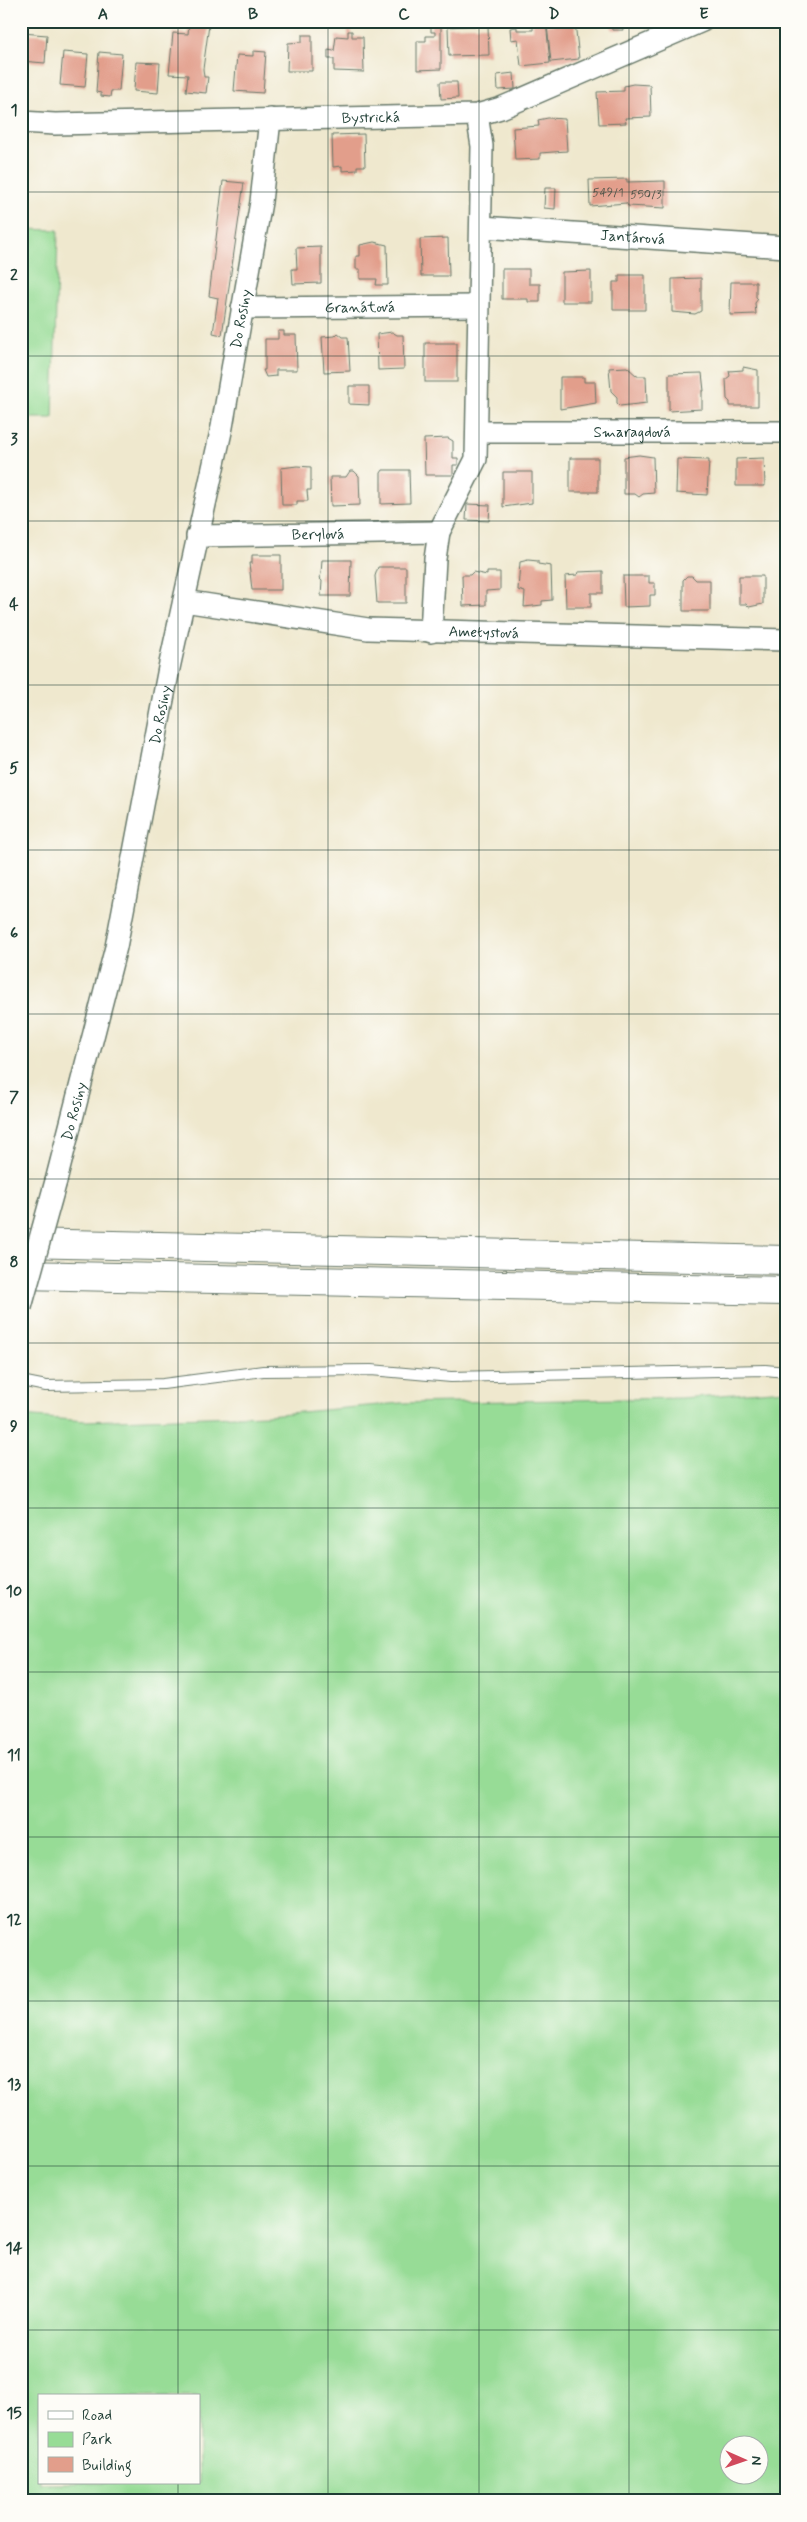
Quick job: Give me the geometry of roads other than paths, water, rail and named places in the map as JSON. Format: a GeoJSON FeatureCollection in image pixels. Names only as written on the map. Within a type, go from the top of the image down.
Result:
{"type":"FeatureCollection","features":[{"type":"Feature","properties":{"kind":"highway"},"geometry":{"type":"LineString","coordinates":[[21,1243],[786,1260]]}},
{"type":"Feature","properties":{"kind":"highway"},"geometry":{"type":"LineString","coordinates":[[21,1275],[786,1291]]}},
{"type":"Feature","properties":{"kind":"street","name":"Bystrická"},"geometry":{"type":"LineString","coordinates":[[21,122],[55,124],[477,115],[502,108],[702,21]]}},
{"type":"Feature","properties":{"kind":"street"},"geometry":{"type":"LineString","coordinates":[[431,632],[435,559],[439,532],[476,459],[477,306],[481,227],[482,146],[477,115]]}},
{"type":"Feature","properties":{"kind":"street","name":"Do Rosiny"},"geometry":{"type":"LineString","coordinates":[[21,1307],[56,1181],[116,947],[197,536],[222,427],[261,202],[270,119]]}},
{"type":"Feature","properties":{"kind":"street","name":"Jantárová"},"geometry":{"type":"LineString","coordinates":[[481,227],[786,247]]}},
{"type":"Feature","properties":{"kind":"street","name":"Granátová"},"geometry":{"type":"LineString","coordinates":[[242,308],[477,306]]}},
{"type":"Feature","properties":{"kind":"street","name":"Smaragdová"},"geometry":{"type":"LineString","coordinates":[[477,432],[786,432]]}},
{"type":"Feature","properties":{"kind":"street","name":"Berylová"},"geometry":{"type":"LineString","coordinates":[[197,536],[439,532]]}},
{"type":"Feature","properties":{"kind":"street","name":"Ametystová"},"geometry":{"type":"LineString","coordinates":[[184,601],[368,629],[786,640]]}},
{"type":"Feature","properties":{"kind":"lane"},"geometry":{"type":"LineString","coordinates":[[21,1381],[46,1386],[163,1384],[263,1371],[292,1370],[371,1370],[451,1376],[756,1370],[786,1372]]}}]}
